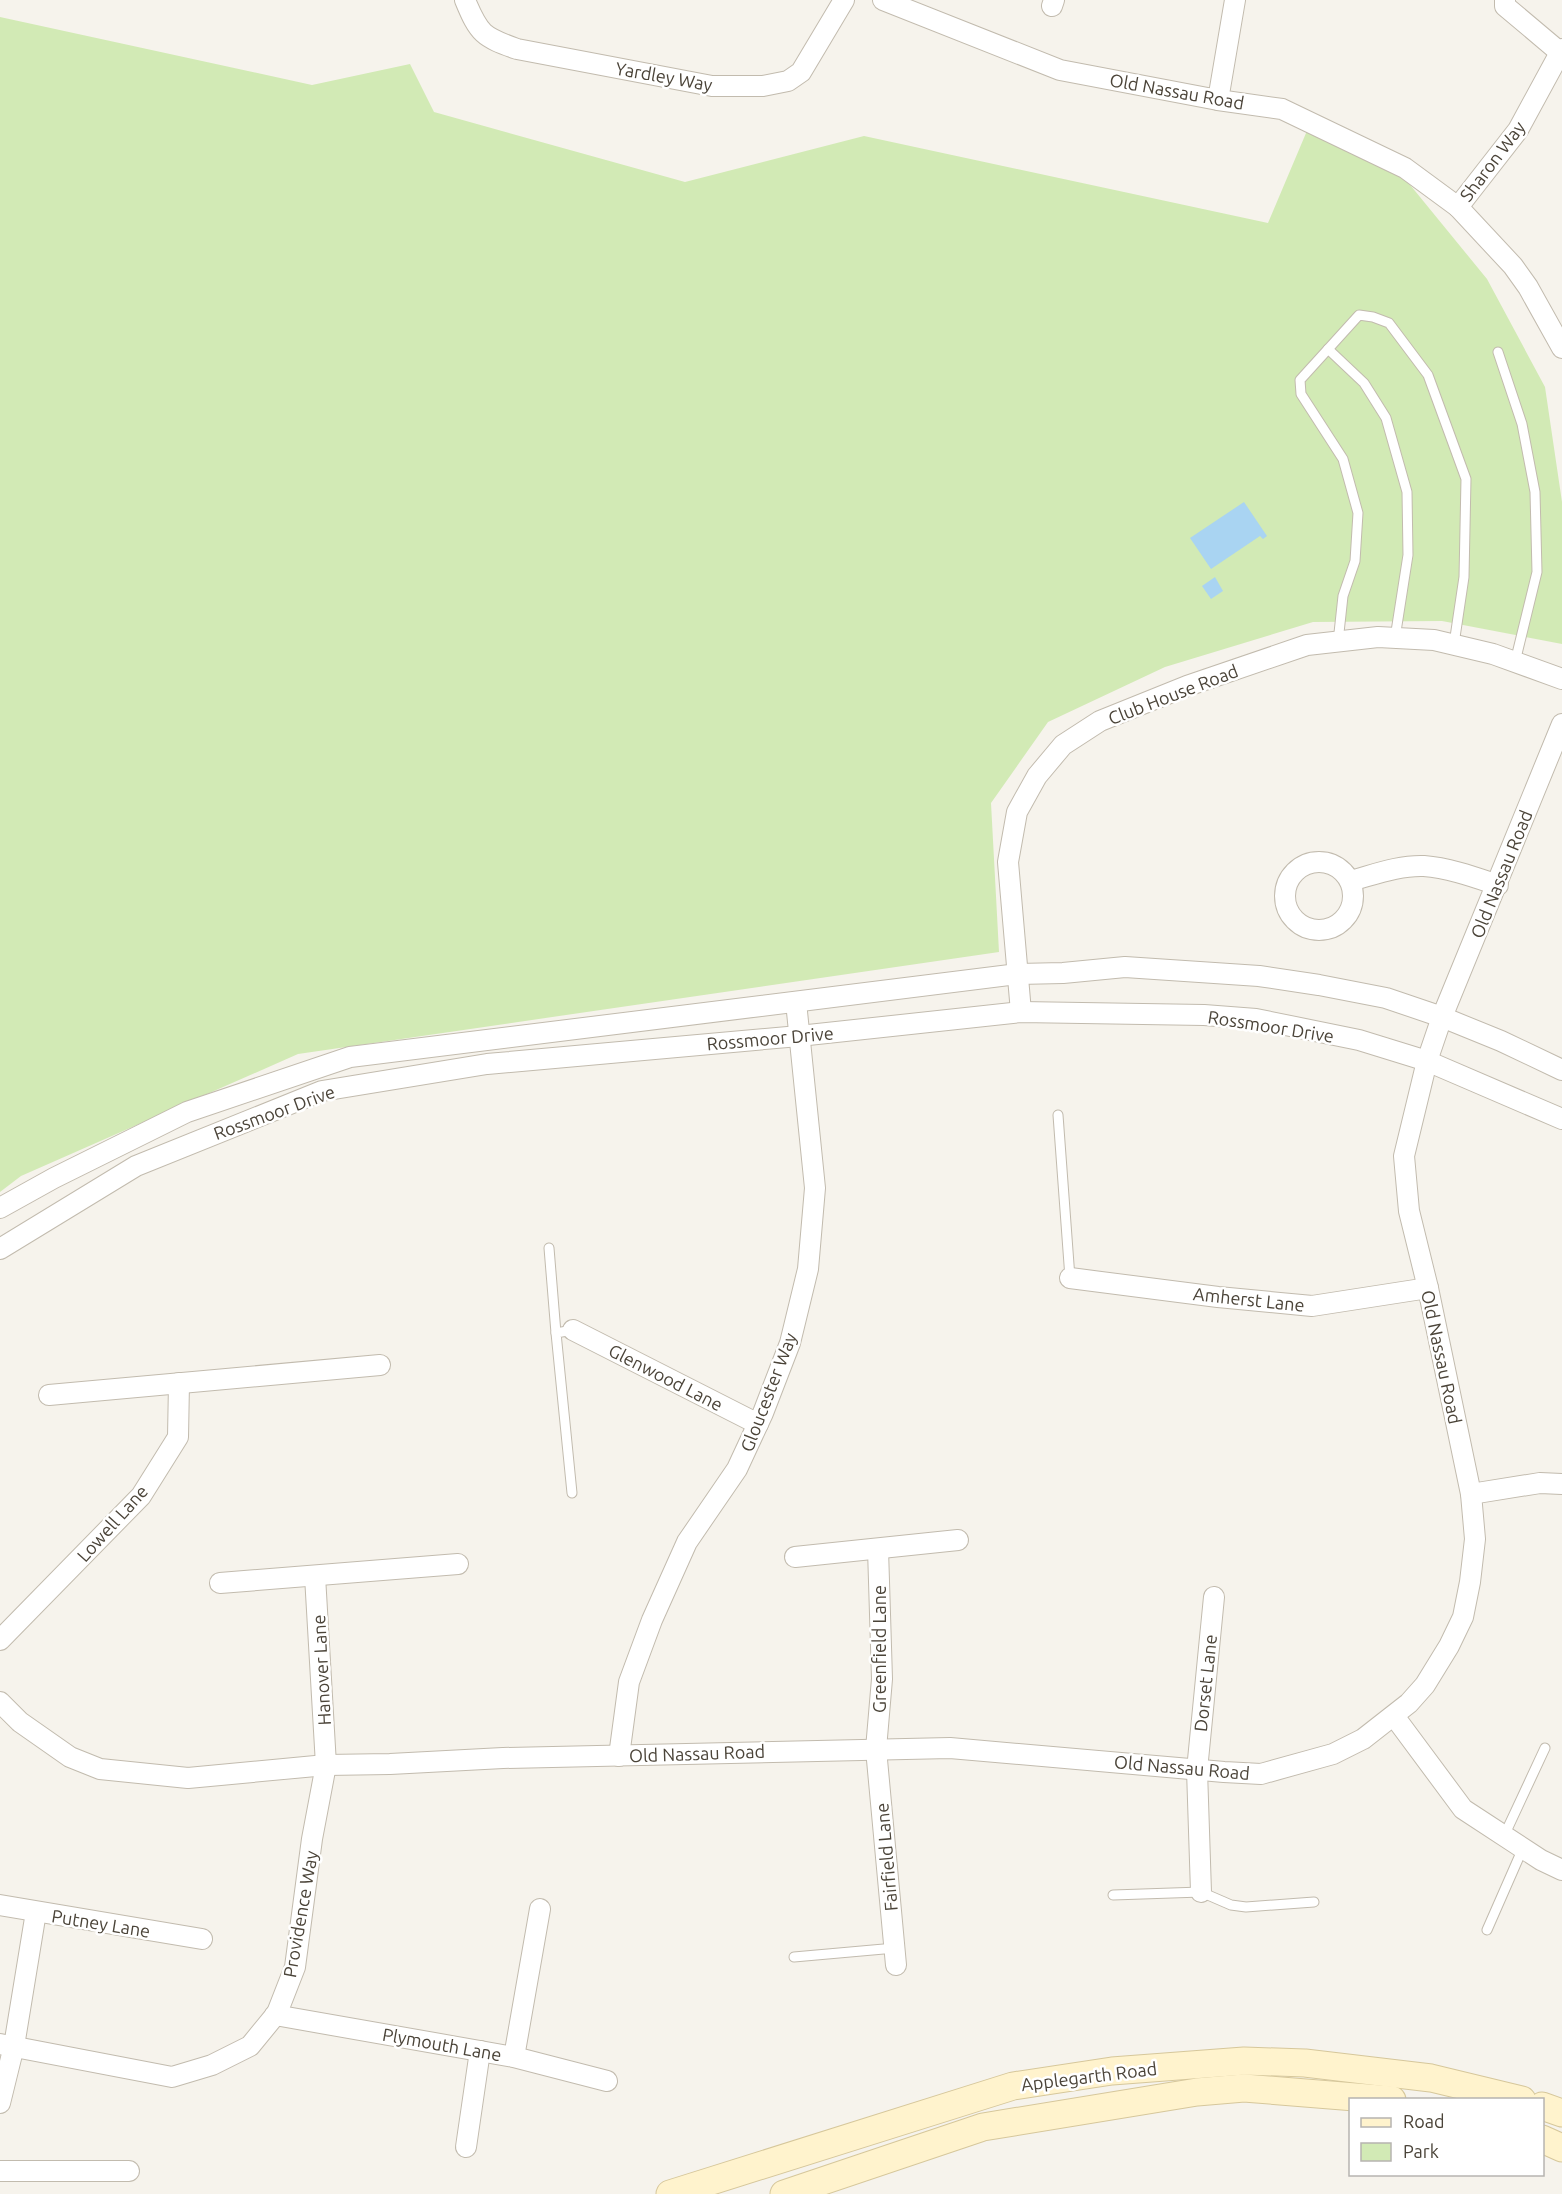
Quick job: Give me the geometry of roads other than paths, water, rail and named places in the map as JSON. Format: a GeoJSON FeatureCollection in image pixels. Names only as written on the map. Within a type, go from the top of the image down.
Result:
{"type":"FeatureCollection","features":[{"type":"Feature","properties":{"kind":"main road","name":"Applegarth Road"},"geometry":{"type":"LineString","coordinates":[[670,2194],[1013,2086],[1112,2071],[1244,2061],[1305,2063],[1431,2079],[1517,2098]]}},
{"type":"Feature","properties":{"kind":"main road","name":"Applegarth Road"},"geometry":{"type":"LineString","coordinates":[[784,2194],[983,2127],[1197,2092],[1244,2088],[1367,2098]]}},
{"type":"Feature","properties":{"kind":"main road"},"geometry":{"type":"LineString","coordinates":[[1544,2107],[1562,2113]]}},
{"type":"Feature","properties":{"kind":"main road"},"geometry":{"type":"LineString","coordinates":[[1544,2140],[1562,2148]]}},
{"type":"Feature","properties":{"kind":"street","name":"Yardley Way"},"geometry":{"type":"LineString","coordinates":[[465,0],[477,26],[491,40],[517,50],[712,86],[764,86],[788,81],[801,72],[844,0]]}},
{"type":"Feature","properties":{"kind":"street","name":"Old Nassau Road"},"geometry":{"type":"LineString","coordinates":[[883,0],[1060,70],[1282,110],[1405,168],[1458,207]]}},
{"type":"Feature","properties":{"kind":"street"},"geometry":{"type":"LineString","coordinates":[[1218,100],[1235,0]]}},
{"type":"Feature","properties":{"kind":"street"},"geometry":{"type":"LineString","coordinates":[[1505,0],[1505,6],[1561,52]]}},
{"type":"Feature","properties":{"kind":"street","name":"Sharon Way"},"geometry":{"type":"LineString","coordinates":[[1561,52],[1518,130],[1458,207],[1513,266],[1528,287],[1562,348]]}},
{"type":"Feature","properties":{"kind":"street","name":"Club House Road"},"geometry":{"type":"LineString","coordinates":[[1021,1011],[1008,862],[1017,812],[1037,776],[1063,745],[1100,721],[1187,686],[1306,645],[1378,637],[1434,640],[1454,644],[1493,654],[1562,679]]}},
{"type":"Feature","properties":{"kind":"street","name":"Old Nassau Road"},"geometry":{"type":"LineString","coordinates":[[0,1702],[20,1722],[70,1757],[100,1769],[188,1778],[326,1765],[950,1748],[1261,1774],[1333,1754],[1363,1739],[1409,1703],[1425,1685],[1449,1646],[1463,1617],[1470,1582],[1475,1539],[1471,1494],[1428,1288],[1409,1211],[1404,1156],[1427,1061],[1442,1017],[1562,724]]}},
{"type":"Feature","properties":{"kind":"street"},"geometry":{"type":"LineString","coordinates":[[1350,881],[1387,871],[1423,866],[1459,873],[1498,885]]}},
{"type":"Feature","properties":{"kind":"street","name":"Rossmoor Drive"},"geometry":{"type":"LineString","coordinates":[[0,1208],[54,1178],[187,1112],[350,1057],[1018,974],[1063,973],[1125,967],[1259,976],[1386,998],[1442,1017],[1501,1041],[1562,1070]]}},
{"type":"Feature","properties":{"kind":"street","name":"Gloucester Way"},"geometry":{"type":"LineString","coordinates":[[619,1756],[629,1682],[652,1620],[687,1542],[737,1469],[758,1424],[790,1343],[807,1269],[815,1188],[796,1002]]}},
{"type":"Feature","properties":{"kind":"street","name":"Rossmoor Drive"},"geometry":{"type":"LineString","coordinates":[[0,1249],[136,1166],[322,1090],[487,1064],[800,1036],[1021,1011],[1192,1014],[1256,1019],[1359,1040],[1427,1061],[1562,1119]]}},
{"type":"Feature","properties":{"kind":"street","name":"Amherst Lane"},"geometry":{"type":"LineString","coordinates":[[1070,1278],[1218,1297],[1312,1306],[1428,1288]]}},
{"type":"Feature","properties":{"kind":"street","name":"Glenwood Lane"},"geometry":{"type":"LineString","coordinates":[[565,1332],[758,1424]]}},
{"type":"Feature","properties":{"kind":"street"},"geometry":{"type":"LineString","coordinates":[[49,1395],[380,1365]]}},
{"type":"Feature","properties":{"kind":"street","name":"Lowell Lane"},"geometry":{"type":"LineString","coordinates":[[0,1640],[141,1496],[178,1437],[179,1383]]}},
{"type":"Feature","properties":{"kind":"street"},"geometry":{"type":"LineString","coordinates":[[1471,1494],[1540,1483],[1562,1484]]}},
{"type":"Feature","properties":{"kind":"street"},"geometry":{"type":"LineString","coordinates":[[795,1557],[958,1540]]}},
{"type":"Feature","properties":{"kind":"street","name":"Greenfield Lane"},"geometry":{"type":"LineString","coordinates":[[876,1749],[882,1679],[878,1549]]}},
{"type":"Feature","properties":{"kind":"street"},"geometry":{"type":"LineString","coordinates":[[220,1582],[458,1564]]}},
{"type":"Feature","properties":{"kind":"street","name":"Hanover Lane"},"geometry":{"type":"LineString","coordinates":[[315,1576],[326,1765]]}},
{"type":"Feature","properties":{"kind":"street","name":"Dorset Lane"},"geometry":{"type":"LineString","coordinates":[[1201,1892],[1197,1770],[1214,1597]]}},
{"type":"Feature","properties":{"kind":"street"},"geometry":{"type":"LineString","coordinates":[[1394,1716],[1463,1809],[1541,1860],[1562,1870]]}},
{"type":"Feature","properties":{"kind":"street","name":"Fairfield Lane"},"geometry":{"type":"LineString","coordinates":[[876,1749],[895,1957]]}},
{"type":"Feature","properties":{"kind":"street","name":"Providence Way"},"geometry":{"type":"LineString","coordinates":[[7,2045],[172,2077],[212,2065],[250,2046],[275,2016],[295,1967],[312,1839],[326,1765]]}},
{"type":"Feature","properties":{"kind":"street","name":"Putney Lane"},"geometry":{"type":"LineString","coordinates":[[0,1905],[202,1939]]}},
{"type":"Feature","properties":{"kind":"street"},"geometry":{"type":"LineString","coordinates":[[514,2056],[540,1909]]}},
{"type":"Feature","properties":{"kind":"street"},"geometry":{"type":"LineString","coordinates":[[0,2103],[7,2045],[36,1912]]}},
{"type":"Feature","properties":{"kind":"street","name":"Plymouth Lane"},"geometry":{"type":"LineString","coordinates":[[275,2016],[514,2056],[607,2081]]}},
{"type":"Feature","properties":{"kind":"street"},"geometry":{"type":"LineString","coordinates":[[466,2147],[480,2051]]}},
{"type":"Feature","properties":{"kind":"street"},"geometry":{"type":"LineString","coordinates":[[0,2171],[129,2171]]}},
{"type":"Feature","properties":{"kind":"lane"},"geometry":{"type":"LineString","coordinates":[[1338,642],[1343,596],[1355,561],[1358,513],[1343,459],[1301,394],[1300,380],[1359,315],[1389,323],[1428,375],[1466,479],[1464,577],[1454,644]]}},
{"type":"Feature","properties":{"kind":"lane"},"geometry":{"type":"LineString","coordinates":[[1328,349],[1364,383],[1386,418],[1407,492],[1408,555],[1395,638]]}},
{"type":"Feature","properties":{"kind":"lane"},"geometry":{"type":"LineString","coordinates":[[1497,352],[1522,424],[1535,492],[1537,572],[1515,662]]}},
{"type":"Feature","properties":{"kind":"lane"},"geometry":{"type":"LineString","coordinates":[[1058,1115],[1070,1278]]}},
{"type":"Feature","properties":{"kind":"lane"},"geometry":{"type":"LineString","coordinates":[[549,1248],[565,1332],[572,1493]]}},
{"type":"Feature","properties":{"kind":"lane"},"geometry":{"type":"LineString","coordinates":[[1504,1836],[1545,1748]]}},
{"type":"Feature","properties":{"kind":"lane"},"geometry":{"type":"LineString","coordinates":[[1487,1930],[1523,1848]]}},
{"type":"Feature","properties":{"kind":"lane"},"geometry":{"type":"LineString","coordinates":[[1113,1895],[1201,1892],[1231,1905],[1246,1907],[1314,1902]]}},
{"type":"Feature","properties":{"kind":"lane"},"geometry":{"type":"LineString","coordinates":[[795,1958],[895,1957]]}},
{"type":"Feature","properties":{"kind":"water"},"geometry":{"type":"Polygon","coordinates":[[[1244,502],[1267,536],[1263,539],[1260,536],[1211,569],[1190,538],[1244,502]]]}},
{"type":"Feature","properties":{"kind":"water"},"geometry":{"type":"Polygon","coordinates":[[[1215,577],[1223,591],[1211,599],[1202,586],[1215,577]]]}}]}
